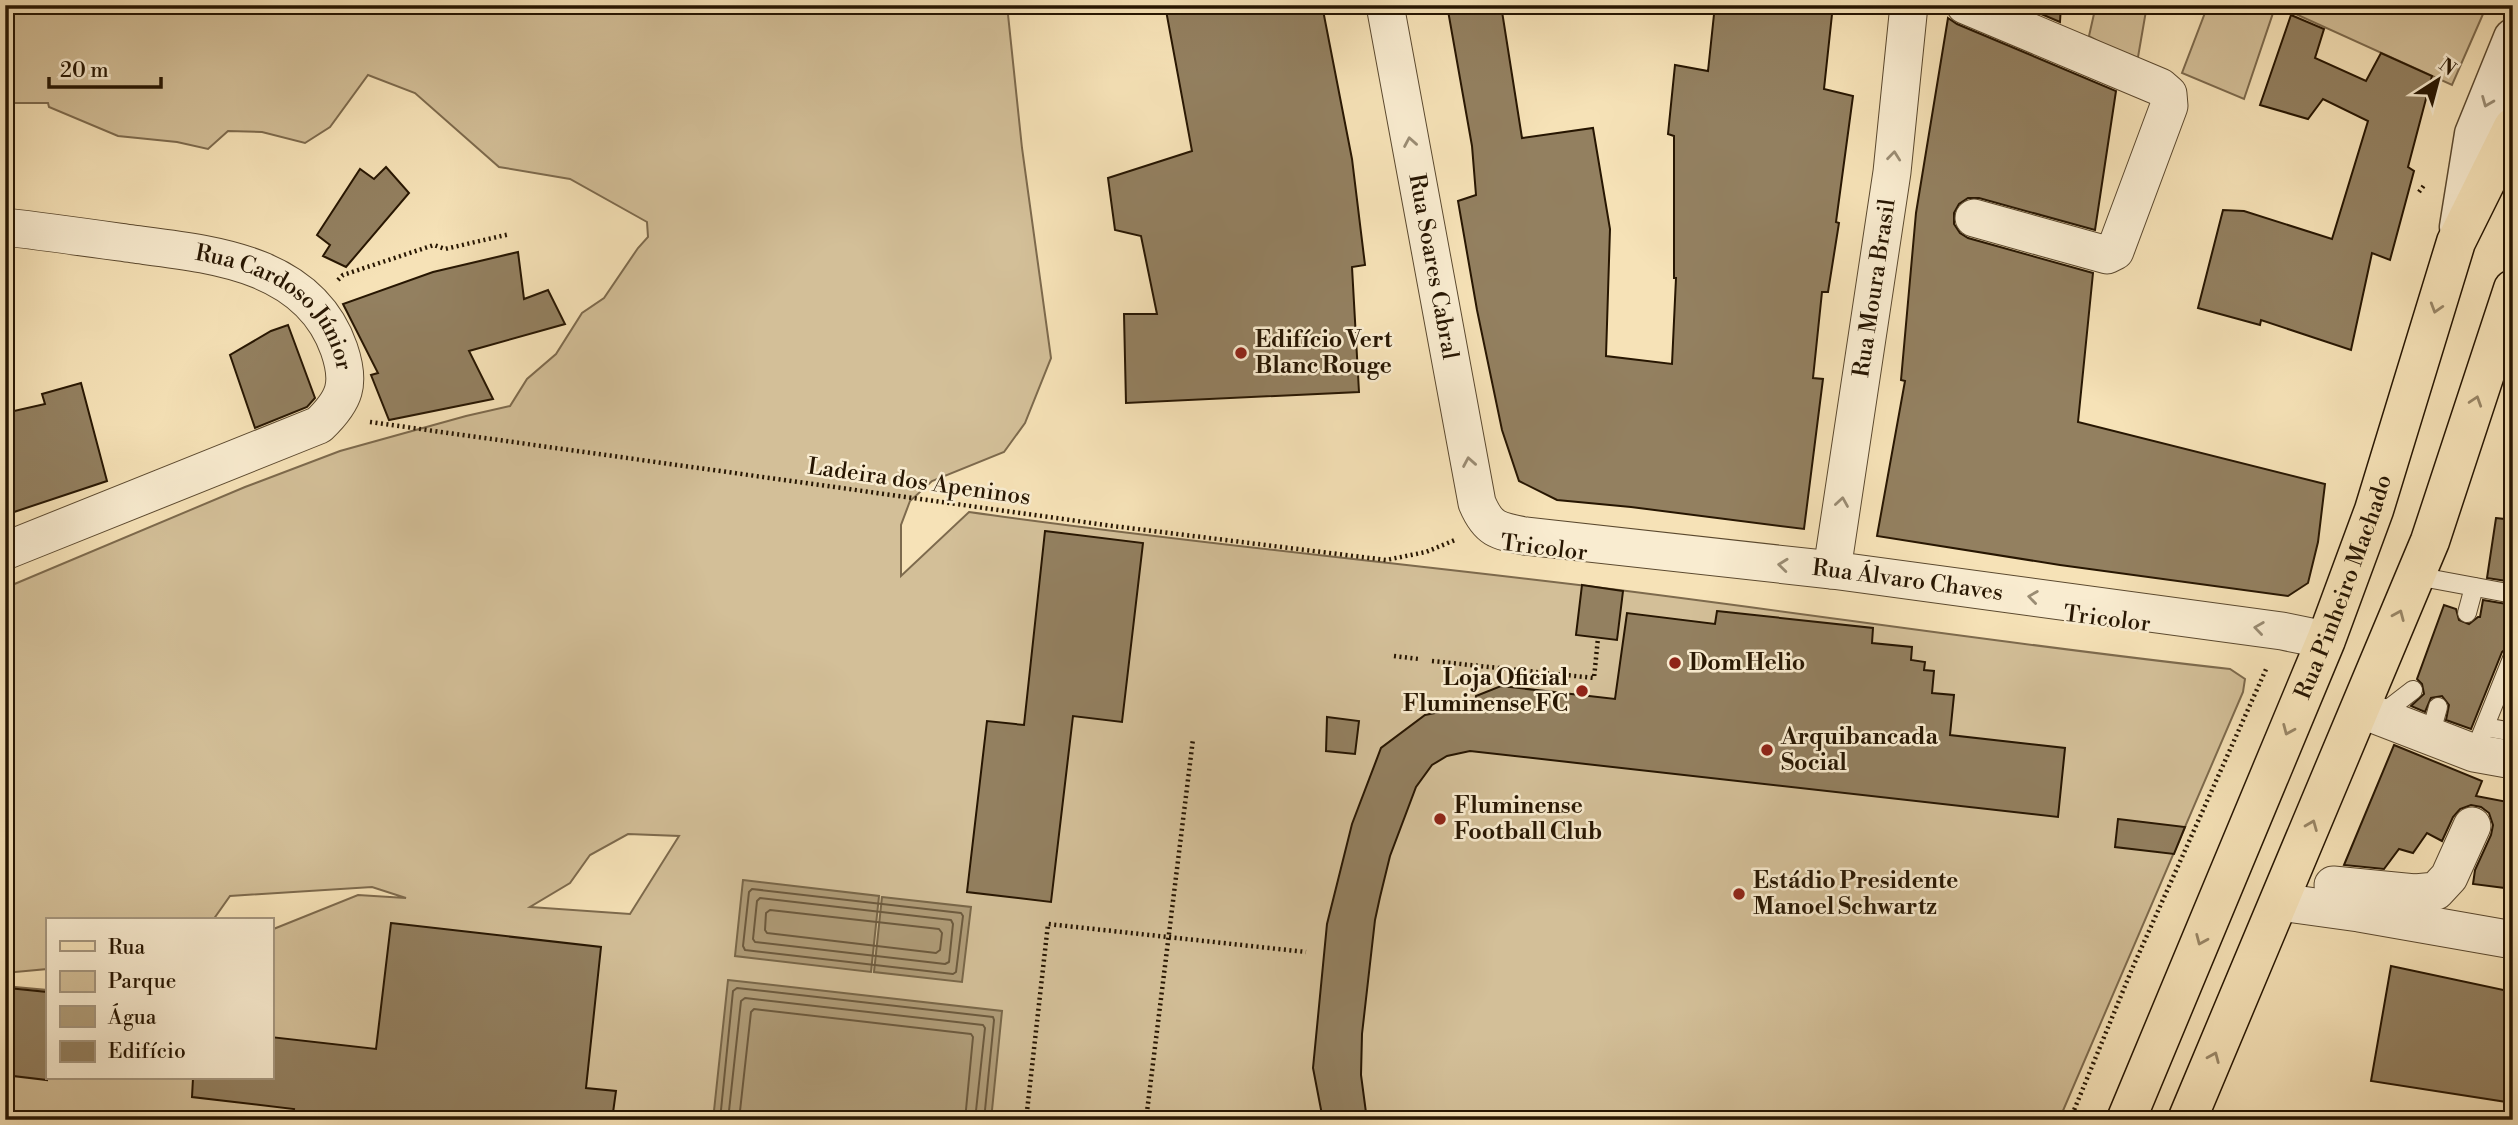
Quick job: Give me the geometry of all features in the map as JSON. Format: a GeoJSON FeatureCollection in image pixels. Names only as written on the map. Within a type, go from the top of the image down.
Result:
{"type":"FeatureCollection","features":[{"type":"Feature","properties":{"kind":"main road"},"geometry":{"type":"LineString","coordinates":[[2456,242],[2509,137]]}},
{"type":"Feature","properties":{"kind":"main road","name":"Rua Pinheiro Machado"},"geometry":{"type":"LineString","coordinates":[[2126,1120],[2326,640],[2374,510],[2456,242]]}},
{"type":"Feature","properties":{"kind":"main road"},"geometry":{"type":"LineString","coordinates":[[2187,1120],[2286,889],[2369,713],[2430,541],[2513,289]]}},
{"type":"Feature","properties":{"kind":"street","name":"Rua Soares Cabral"},"geometry":{"type":"LineString","coordinates":[[1385,5],[1476,503],[1490,526]]}},
{"type":"Feature","properties":{"kind":"street","name":"Rua Moura Brasil"},"geometry":{"type":"LineString","coordinates":[[1832,570],[1892,172],[1909,5]]}},
{"type":"Feature","properties":{"kind":"street"},"geometry":{"type":"LineString","coordinates":[[1965,5],[2161,87],[2168,93],[2169,106],[2115,251],[2107,255],[1974,218]]}},
{"type":"Feature","properties":{"kind":"street","name":"Rua Pinheiro Machado"},"geometry":{"type":"LineString","coordinates":[[2456,242],[2474,134],[2513,38]]}},
{"type":"Feature","properties":{"kind":"street","name":"Rua Cardoso Júnior"},"geometry":{"type":"LineString","coordinates":[[5,227],[184,251],[239,262],[267,272],[298,291],[324,319],[338,345],[346,370],[341,398],[332,412],[318,425],[5,551]]}},
{"type":"Feature","properties":{"kind":"street","name":"Rua Álvaro Chaves"},"geometry":{"type":"LineString","coordinates":[[1490,526],[1505,533],[1525,536],[1832,570],[2282,631],[2326,640]]}},
{"type":"Feature","properties":{"kind":"street"},"geometry":{"type":"LineString","coordinates":[[2369,713],[2434,722],[2480,740],[2513,760]]}},
{"type":"Feature","properties":{"kind":"street"},"geometry":{"type":"LineString","coordinates":[[2286,889],[2332,885],[2415,893],[2436,891],[2449,877],[2472,826]]}},
{"type":"Feature","properties":{"kind":"street"},"geometry":{"type":"LineString","coordinates":[[2286,889],[2359,913],[2513,940]]}},
{"type":"Feature","properties":{"kind":"lane"},"geometry":{"type":"LineString","coordinates":[[2416,576],[2513,594]]}},
{"type":"Feature","properties":{"kind":"lane"},"geometry":{"type":"LineString","coordinates":[[2467,613],[2474,587]]}},
{"type":"Feature","properties":{"kind":"lane"},"geometry":{"type":"LineString","coordinates":[[2480,740],[2513,656]]}},
{"type":"Feature","properties":{"kind":"lane"},"geometry":{"type":"LineString","coordinates":[[2369,713],[2413,690]]}},
{"type":"Feature","properties":{"kind":"lane"},"geometry":{"type":"LineString","coordinates":[[2480,740],[2513,732]]}},
{"type":"Feature","properties":{"kind":"path"},"geometry":{"type":"LineString","coordinates":[[343,275],[434,245],[445,249],[510,234]]}},
{"type":"Feature","properties":{"kind":"path","name":"Ladeira dos Apeninos"},"geometry":{"type":"LineString","coordinates":[[380,425],[1113,526],[1386,560],[1426,552],[1451,542],[1460,546]]}},
{"type":"Feature","properties":{"kind":"path"},"geometry":{"type":"LineString","coordinates":[[1432,661],[1594,678],[1598,638]]}},
{"type":"Feature","properties":{"kind":"path"},"geometry":{"type":"LineString","coordinates":[[1394,656],[1419,659]]}},
{"type":"Feature","properties":{"kind":"path"},"geometry":{"type":"LineString","coordinates":[[2070,1120],[2132,969],[2268,665],[2255,662]]}},
{"type":"Feature","properties":{"kind":"path"},"geometry":{"type":"LineString","coordinates":[[1146,1120],[1193,739]]}},
{"type":"Feature","properties":{"kind":"path"},"geometry":{"type":"LineString","coordinates":[[1026,1120],[1048,924],[1306,951]]}},
{"type":"Feature","properties":{"kind":"green space"},"geometry":{"type":"Polygon","coordinates":[[[5,5],[1007,5],[1022,148],[1051,358],[1025,423],[1004,452],[932,481],[910,501],[901,525],[901,576],[969,512],[1603,588],[2230,669],[2245,679],[2243,692],[2059,1120],[5,1120],[5,986],[46,990],[46,1080],[273,1080],[273,929],[358,895],[406,898],[372,887],[230,896],[214,918],[46,918],[46,969],[5,973],[5,588],[245,487],[340,451],[510,406],[527,379],[556,354],[582,313],[604,298],[648,237],[647,222],[570,179],[499,167],[415,93],[368,75],[330,127],[305,143],[262,132],[228,131],[208,149],[177,142],[118,136],[49,107],[48,103],[12,103],[5,96],[5,5]],[[628,834],[590,855],[570,883],[530,907],[630,914],[679,836],[628,834]]]}},
{"type":"Feature","properties":{"kind":"green space"},"geometry":{"type":"Polygon","coordinates":[[[2096,5],[2147,5],[2137,63],[2089,36],[2096,5]]]}},
{"type":"Feature","properties":{"kind":"green space"},"geometry":{"type":"Polygon","coordinates":[[[2208,5],[2251,5],[2273,13],[2244,99],[2182,73],[2208,5]]]}},
{"type":"Feature","properties":{"kind":"green space"},"geometry":{"type":"Polygon","coordinates":[[[2276,5],[2487,5],[2452,85],[2276,5]]]}},
{"type":"Feature","properties":{"kind":"water"},"geometry":{"type":"Polygon","coordinates":[[[743,880],[879,896],[871,972],[735,956],[743,880]]]}},
{"type":"Feature","properties":{"kind":"water"},"geometry":{"type":"Polygon","coordinates":[[[882,897],[971,907],[962,982],[874,972],[882,897]]]}},
{"type":"Feature","properties":{"kind":"water"},"geometry":{"type":"Polygon","coordinates":[[[728,980],[1002,1011],[991,1120],[713,1120],[728,980]]]}},
{"type":"Feature","properties":{"kind":"building"},"geometry":{"type":"Polygon","coordinates":[[[1165,5],[1322,5],[1352,159],[1365,265],[1352,267],[1359,392],[1126,403],[1124,314],[1157,314],[1141,236],[1115,230],[1108,178],[1192,151],[1165,5]]]}},
{"type":"Feature","properties":{"kind":"building"},"geometry":{"type":"Polygon","coordinates":[[[1447,5],[1501,5],[1522,138],[1593,128],[1610,229],[1606,356],[1672,364],[1676,278],[1674,136],[1668,134],[1675,65],[1708,71],[1715,5],[1833,5],[1824,89],[1853,96],[1836,222],[1839,223],[1828,292],[1822,292],[1813,378],[1823,379],[1804,529],[1557,500],[1519,481],[1502,430],[1458,201],[1476,195],[1472,146],[1447,5]]]}},
{"type":"Feature","properties":{"kind":"building"},"geometry":{"type":"Polygon","coordinates":[[[2020,5],[2061,5],[2060,22],[2020,5]]]}},
{"type":"Feature","properties":{"kind":"building"},"geometry":{"type":"Polygon","coordinates":[[[2291,15],[2324,29],[2315,58],[2366,81],[2381,53],[2432,76],[2408,167],[2414,171],[2390,260],[2372,253],[2351,350],[2261,320],[2260,325],[2198,308],[2223,210],[2244,211],[2332,239],[2368,121],[2323,99],[2308,119],[2260,105],[2291,15]]]}},
{"type":"Feature","properties":{"kind":"building"},"geometry":{"type":"Polygon","coordinates":[[[1948,18],[2116,91],[2095,230],[1979,198],[1968,198],[1959,204],[1954,213],[1954,224],[1960,233],[1968,238],[2093,273],[2078,422],[2325,484],[2318,542],[2308,583],[2288,596],[2060,565],[1877,536],[1905,381],[1901,380],[1916,213],[1948,18]]]}},
{"type":"Feature","properties":{"kind":"building"},"geometry":{"type":"Polygon","coordinates":[[[386,167],[409,193],[346,267],[323,256],[330,245],[317,235],[360,169],[374,179],[386,167]]]}},
{"type":"Feature","properties":{"kind":"building"},"geometry":{"type":"Polygon","coordinates":[[[518,252],[524,299],[548,290],[565,324],[469,351],[493,399],[389,420],[371,375],[378,373],[343,304],[433,272],[518,252]]]}},
{"type":"Feature","properties":{"kind":"building"},"geometry":{"type":"Polygon","coordinates":[[[288,325],[315,398],[307,407],[255,428],[230,355],[271,331],[288,325]]]}},
{"type":"Feature","properties":{"kind":"building"},"geometry":{"type":"Polygon","coordinates":[[[81,383],[107,481],[5,515],[5,413],[45,404],[42,394],[81,383]]]}},
{"type":"Feature","properties":{"kind":"building"},"geometry":{"type":"Polygon","coordinates":[[[2496,518],[2513,520],[2513,582],[2487,578],[2496,518]]]}},
{"type":"Feature","properties":{"kind":"building"},"geometry":{"type":"Polygon","coordinates":[[[1045,531],[1143,543],[1122,722],[1073,716],[1051,902],[967,892],[987,721],[1024,725],[1045,531]]]}},
{"type":"Feature","properties":{"kind":"building"},"geometry":{"type":"Polygon","coordinates":[[[1582,585],[1623,591],[1617,640],[1576,635],[1582,585]]]}},
{"type":"Feature","properties":{"kind":"building"},"geometry":{"type":"Polygon","coordinates":[[[2483,600],[2513,605],[2513,638],[2502,652],[2471,729],[2446,720],[2449,705],[2442,696],[2431,698],[2425,712],[2411,706],[2424,694],[2422,684],[2417,679],[2444,605],[2456,609],[2459,620],[2469,624],[2480,617],[2483,600]]]}},
{"type":"Feature","properties":{"kind":"building"},"geometry":{"type":"Polygon","coordinates":[[[1717,611],[1873,628],[1872,643],[1912,647],[1911,660],[1925,662],[1924,670],[1934,671],[1932,693],[1954,695],[1950,735],[2065,748],[2058,817],[1470,751],[1447,756],[1432,765],[1416,787],[1390,856],[1380,897],[1362,1034],[1361,1075],[1367,1120],[1323,1120],[1313,1068],[1327,924],[1352,824],[1381,748],[1425,715],[1475,705],[1476,696],[1501,686],[1615,699],[1627,613],[1715,624],[1717,611]]]}},
{"type":"Feature","properties":{"kind":"building"},"geometry":{"type":"Polygon","coordinates":[[[1327,717],[1359,721],[1355,754],[1326,751],[1327,717]]]}},
{"type":"Feature","properties":{"kind":"building"},"geometry":{"type":"Polygon","coordinates":[[[2394,745],[2482,781],[2476,796],[2513,803],[2513,889],[2473,884],[2475,870],[2493,825],[2489,813],[2481,807],[2471,805],[2460,809],[2453,817],[2442,841],[2427,833],[2413,853],[2399,849],[2384,869],[2344,865],[2394,745]]]}},
{"type":"Feature","properties":{"kind":"building"},"geometry":{"type":"Polygon","coordinates":[[[2118,819],[2185,827],[2174,854],[2115,847],[2118,819]]]}},
{"type":"Feature","properties":{"kind":"building"},"geometry":{"type":"Polygon","coordinates":[[[391,923],[601,947],[586,1088],[616,1091],[612,1120],[292,1120],[294,1109],[192,1097],[193,1080],[273,1080],[273,1037],[376,1049],[391,923]]]}},
{"type":"Feature","properties":{"kind":"building"},"geometry":{"type":"Polygon","coordinates":[[[2391,966],[2513,992],[2513,1103],[2371,1081],[2391,966]]]}},
{"type":"Feature","properties":{"kind":"building"},"geometry":{"type":"Polygon","coordinates":[[[8,988],[46,992],[46,1080],[5,1075],[5,1014],[8,988]]]}},
{"type":"Feature","properties":{"kind":"place","name":"Edifício Vert Blanc Rouge"},"geometry":{"type":"Point","coordinates":[1241,353]}},
{"type":"Feature","properties":{"kind":"place","name":"Dom Helio"},"geometry":{"type":"Point","coordinates":[1675,663]}},
{"type":"Feature","properties":{"kind":"place","name":"Loja Oficial Fluminense FC"},"geometry":{"type":"Point","coordinates":[1582,691]}},
{"type":"Feature","properties":{"kind":"place","name":"Arquibancada Social"},"geometry":{"type":"Point","coordinates":[1767,750]}},
{"type":"Feature","properties":{"kind":"place","name":"Fluminense Football Club"},"geometry":{"type":"Point","coordinates":[1440,819]}},
{"type":"Feature","properties":{"kind":"place","name":"Estádio Presidente Manoel Schwartz"},"geometry":{"type":"Point","coordinates":[1739,894]}}]}
